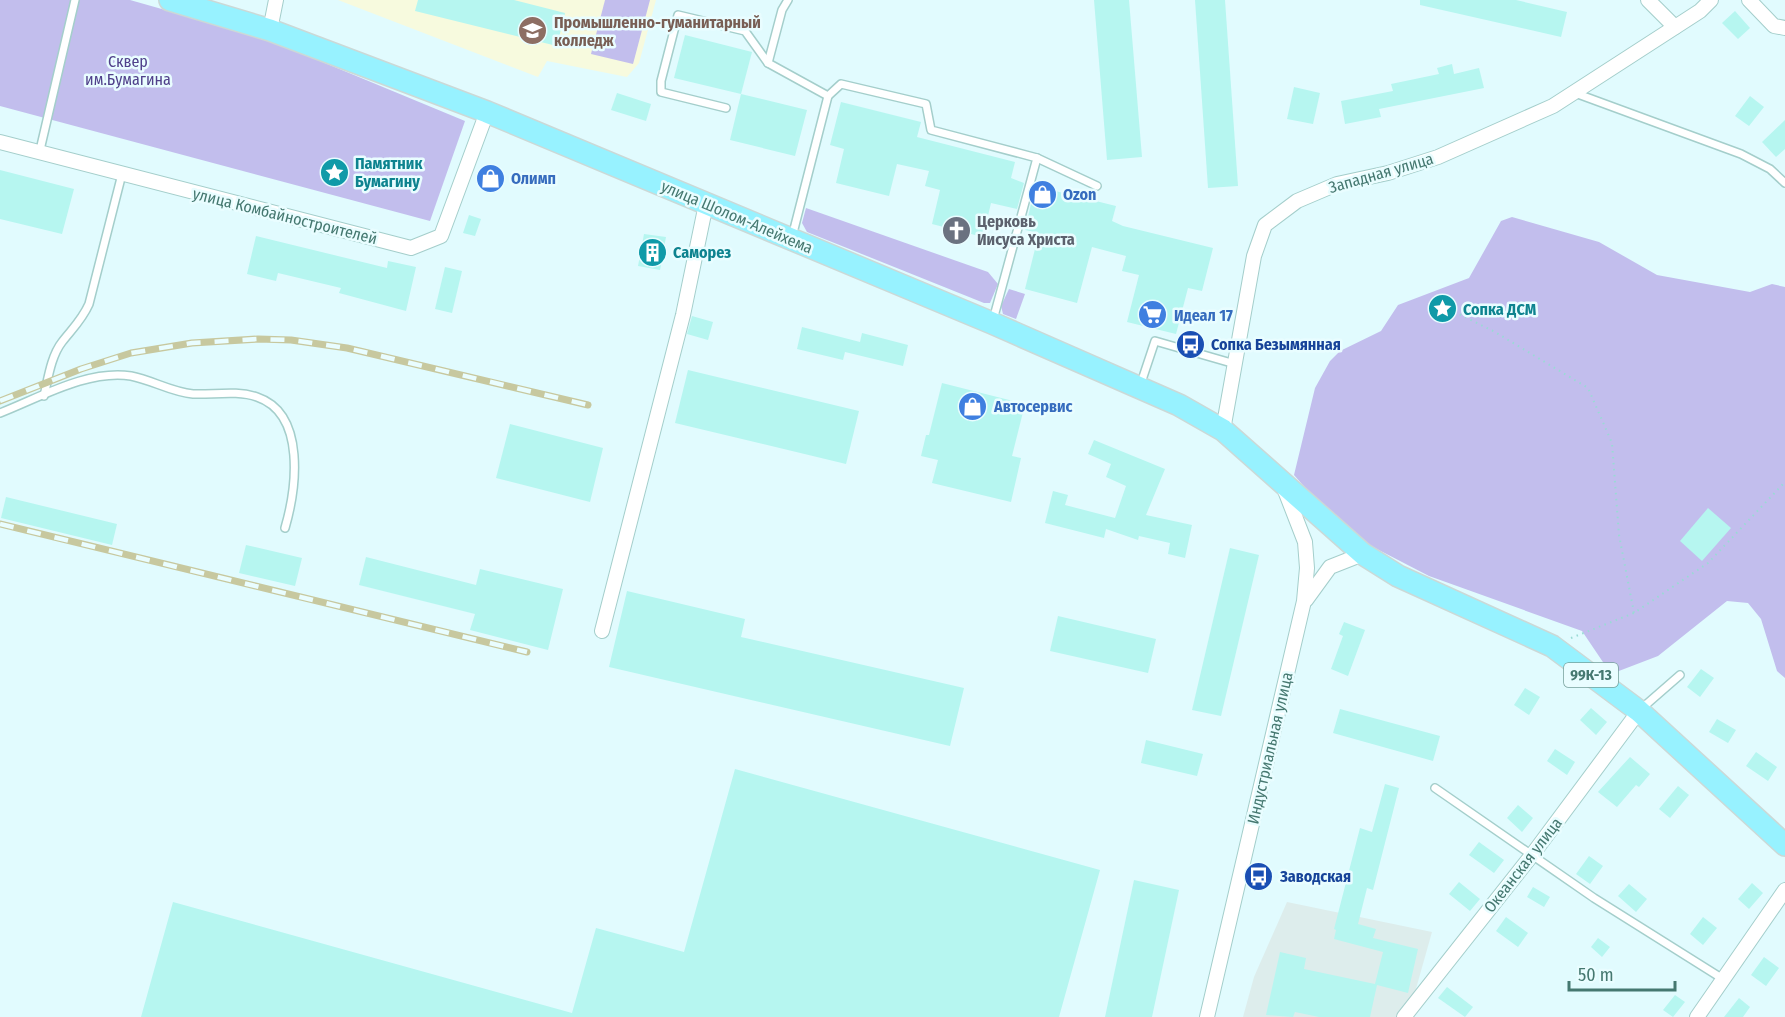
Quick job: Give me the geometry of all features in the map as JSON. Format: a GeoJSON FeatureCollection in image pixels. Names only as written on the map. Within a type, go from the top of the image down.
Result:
{"type":"FeatureCollection","features":[{"type":"Feature","properties":{"kind":"main road","name":"улица Шолом-Алейхема"},"geometry":{"type":"LineString","coordinates":[[170,0],[270,30],[487,112],[992,323],[1179,405],[1223,430],[1281,480]]}},
{"type":"Feature","properties":{"kind":"main road","name":"99К-13"},"geometry":{"type":"LineString","coordinates":[[1281,480],[1364,554],[1398,576],[1552,646],[1639,711],[1785,845]]}},
{"type":"Feature","properties":{"kind":"street"},"geometry":{"type":"LineString","coordinates":[[270,30],[276,0]]}},
{"type":"Feature","properties":{"kind":"street"},"geometry":{"type":"LineString","coordinates":[[1648,0],[1675,27]]}},
{"type":"Feature","properties":{"kind":"street","name":"Западная улица"},"geometry":{"type":"LineString","coordinates":[[1223,430],[1254,256],[1265,225],[1297,201],[1337,184],[1438,157],[1499,131],[1575,93],[1675,27],[1711,0]]}},
{"type":"Feature","properties":{"kind":"street"},"geometry":{"type":"LineString","coordinates":[[1749,0],[1774,26],[1785,28]]}},
{"type":"Feature","properties":{"kind":"street","name":"улица Комбайностроителей"},"geometry":{"type":"LineString","coordinates":[[0,142],[40,150],[122,174],[411,248],[441,236],[487,112]]}},
{"type":"Feature","properties":{"kind":"street"},"geometry":{"type":"LineString","coordinates":[[602,632],[683,315],[706,204]]}},
{"type":"Feature","properties":{"kind":"street","name":"Индустриальная улица"},"geometry":{"type":"LineString","coordinates":[[1207,1017],[1304,601],[1307,568],[1305,542],[1281,480]]}},
{"type":"Feature","properties":{"kind":"street"},"geometry":{"type":"LineString","coordinates":[[1304,601],[1330,567],[1364,554]]}},
{"type":"Feature","properties":{"kind":"street","name":"Океанская улица"},"geometry":{"type":"LineString","coordinates":[[1404,1017],[1532,855],[1639,711]]}},
{"type":"Feature","properties":{"kind":"street"},"geometry":{"type":"LineString","coordinates":[[1697,1017],[1785,890]]}},
{"type":"Feature","properties":{"kind":"lane"},"geometry":{"type":"LineString","coordinates":[[40,150],[75,0]]}},
{"type":"Feature","properties":{"kind":"lane"},"geometry":{"type":"LineString","coordinates":[[768,63],[782,10],[788,0]]}},
{"type":"Feature","properties":{"kind":"lane"},"geometry":{"type":"LineString","coordinates":[[726,108],[661,92],[661,81],[678,15],[745,32],[768,63],[828,96]]}},
{"type":"Feature","properties":{"kind":"lane"},"geometry":{"type":"LineString","coordinates":[[791,240],[828,96],[841,84],[926,104],[931,130],[1037,158],[1096,186]]}},
{"type":"Feature","properties":{"kind":"lane"},"geometry":{"type":"LineString","coordinates":[[1575,93],[1741,154],[1770,169],[1785,183]]}},
{"type":"Feature","properties":{"kind":"lane"},"geometry":{"type":"LineString","coordinates":[[992,323],[1037,158]]}},
{"type":"Feature","properties":{"kind":"lane"},"geometry":{"type":"LineString","coordinates":[[44,396],[55,354],[61,343],[79,323],[89,304],[122,174]]}},
{"type":"Feature","properties":{"kind":"lane"},"geometry":{"type":"LineString","coordinates":[[1139,388],[1155,341],[1235,364]]}},
{"type":"Feature","properties":{"kind":"lane"},"geometry":{"type":"LineString","coordinates":[[0,413],[86,380],[121,375],[181,392],[258,397],[276,411],[292,441],[295,481],[285,528]]}},
{"type":"Feature","properties":{"kind":"lane"},"geometry":{"type":"LineString","coordinates":[[1639,711],[1680,675]]}},
{"type":"Feature","properties":{"kind":"lane"},"geometry":{"type":"LineString","coordinates":[[1435,788],[1594,898],[1723,979]]}},
{"type":"Feature","properties":{"kind":"path"},"geometry":{"type":"LineString","coordinates":[[1449,309],[1495,332],[1588,388],[1612,443],[1619,535],[1634,614]]}},
{"type":"Feature","properties":{"kind":"path"},"geometry":{"type":"LineString","coordinates":[[1552,646],[1634,614],[1708,563],[1785,482]]}},
{"type":"Feature","properties":{"kind":"shaded area","name":"Промышленно-гуманитарный колледж"},"geometry":{"type":"Polygon","coordinates":[[[338,0],[656,0],[639,63],[627,77],[547,61],[538,77],[338,0]]]}},
{"type":"Feature","properties":{"kind":"shaded area"},"geometry":{"type":"Polygon","coordinates":[[[1287,902],[1432,932],[1408,1017],[1243,1017],[1254,977],[1287,902]]]}},
{"type":"Feature","properties":{"kind":"green space","name":"Сквер им.Бумагина"},"geometry":{"type":"Polygon","coordinates":[[[0,0],[130,0],[267,39],[465,121],[430,221],[0,106],[0,0]]]}},
{"type":"Feature","properties":{"kind":"green space"},"geometry":{"type":"Polygon","coordinates":[[[605,0],[650,0],[633,64],[591,54],[605,0]]]}},
{"type":"Feature","properties":{"kind":"green space"},"geometry":{"type":"Polygon","coordinates":[[[806,208],[988,272],[998,284],[990,303],[984,303],[807,232],[802,223],[806,208]]]}},
{"type":"Feature","properties":{"kind":"green space"},"geometry":{"type":"Polygon","coordinates":[[[1512,217],[1599,242],[1657,275],[1750,292],[1772,284],[1785,287],[1785,678],[1777,671],[1761,619],[1748,603],[1727,601],[1658,656],[1611,674],[1582,631],[1429,576],[1344,532],[1294,475],[1315,388],[1330,361],[1340,351],[1381,331],[1398,305],[1469,278],[1501,221],[1512,217]]]}},
{"type":"Feature","properties":{"kind":"green space"},"geometry":{"type":"Polygon","coordinates":[[[1009,289],[1025,294],[1016,319],[1003,314],[1001,306],[1009,289]]]}},
{"type":"Feature","properties":{"kind":"building"},"geometry":{"type":"Polygon","coordinates":[[[418,0],[514,0],[565,13],[557,46],[415,11],[418,0]]]}},
{"type":"Feature","properties":{"kind":"building"},"geometry":{"type":"Polygon","coordinates":[[[1094,0],[1129,0],[1142,157],[1107,160],[1094,0]]]}},
{"type":"Feature","properties":{"kind":"building"},"geometry":{"type":"Polygon","coordinates":[[[1195,0],[1225,0],[1238,186],[1208,188],[1195,0]]]}},
{"type":"Feature","properties":{"kind":"building"},"geometry":{"type":"Polygon","coordinates":[[[1420,0],[1516,0],[1567,12],[1561,37],[1420,5],[1420,0]]]}},
{"type":"Feature","properties":{"kind":"building"},"geometry":{"type":"Polygon","coordinates":[[[1735,11],[1750,28],[1738,39],[1722,23],[1735,11]]]}},
{"type":"Feature","properties":{"kind":"building"},"geometry":{"type":"Polygon","coordinates":[[[685,35],[752,52],[741,94],[674,78],[685,35]]]}},
{"type":"Feature","properties":{"kind":"building"},"geometry":{"type":"Polygon","coordinates":[[[1452,64],[1454,74],[1479,68],[1484,88],[1379,109],[1381,117],[1345,124],[1341,101],[1393,91],[1391,84],[1439,74],[1437,68],[1452,64]]]}},
{"type":"Feature","properties":{"kind":"building"},"geometry":{"type":"Polygon","coordinates":[[[1294,87],[1320,93],[1313,124],[1287,119],[1294,87]]]}},
{"type":"Feature","properties":{"kind":"building"},"geometry":{"type":"Polygon","coordinates":[[[617,93],[651,104],[646,121],[611,110],[617,93]]]}},
{"type":"Feature","properties":{"kind":"building"},"geometry":{"type":"Polygon","coordinates":[[[741,94],[807,110],[795,156],[730,140],[741,94]]]}},
{"type":"Feature","properties":{"kind":"building"},"geometry":{"type":"Polygon","coordinates":[[[1750,96],[1764,107],[1749,126],[1735,116],[1750,96]]]}},
{"type":"Feature","properties":{"kind":"building"},"geometry":{"type":"Polygon","coordinates":[[[841,102],[921,122],[917,137],[1015,162],[1011,178],[1024,183],[1017,209],[991,203],[983,237],[932,224],[940,190],[925,186],[929,171],[897,164],[889,196],[836,183],[844,149],[830,145],[841,102]]]}},
{"type":"Feature","properties":{"kind":"building"},"geometry":{"type":"Polygon","coordinates":[[[1785,120],[1785,149],[1776,157],[1762,142],[1785,120]]]}},
{"type":"Feature","properties":{"kind":"building"},"geometry":{"type":"Polygon","coordinates":[[[0,170],[74,189],[62,234],[0,219],[0,170]]]}},
{"type":"Feature","properties":{"kind":"building"},"geometry":{"type":"Polygon","coordinates":[[[1035,186],[1116,206],[1112,221],[1123,226],[1213,248],[1202,291],[1188,288],[1176,334],[1127,322],[1139,275],[1122,271],[1126,256],[1092,247],[1077,303],[1025,289],[1039,233],[1025,230],[1035,186]]]}},
{"type":"Feature","properties":{"kind":"building"},"geometry":{"type":"Polygon","coordinates":[[[469,215],[481,219],[475,236],[463,233],[469,215]]]}},
{"type":"Feature","properties":{"kind":"building","name":"Саморез"},"geometry":{"type":"Polygon","coordinates":[[[644,234],[666,237],[660,270],[638,266],[644,234]]]}},
{"type":"Feature","properties":{"kind":"building"},"geometry":{"type":"Polygon","coordinates":[[[256,236],[387,268],[388,261],[416,267],[406,311],[339,293],[341,288],[278,273],[276,281],[247,274],[256,236]]]}},
{"type":"Feature","properties":{"kind":"building"},"geometry":{"type":"Polygon","coordinates":[[[445,267],[462,271],[452,313],[435,309],[445,267]]]}},
{"type":"Feature","properties":{"kind":"building"},"geometry":{"type":"Polygon","coordinates":[[[692,316],[713,322],[708,340],[687,334],[692,316]]]}},
{"type":"Feature","properties":{"kind":"building"},"geometry":{"type":"Polygon","coordinates":[[[802,327],[860,342],[862,333],[908,345],[903,366],[845,352],[843,360],[797,349],[802,327]]]}},
{"type":"Feature","properties":{"kind":"building"},"geometry":{"type":"Polygon","coordinates":[[[688,370],[859,411],[846,464],[675,423],[688,370]]]}},
{"type":"Feature","properties":{"kind":"building"},"geometry":{"type":"Polygon","coordinates":[[[942,383],[1025,404],[1012,456],[1021,458],[1011,502],[932,483],[938,460],[921,456],[926,435],[929,435],[942,383]]]}},
{"type":"Feature","properties":{"kind":"building"},"geometry":{"type":"Polygon","coordinates":[[[510,424],[603,448],[590,502],[496,478],[510,424]]]}},
{"type":"Feature","properties":{"kind":"building"},"geometry":{"type":"Polygon","coordinates":[[[1094,440],[1165,469],[1146,515],[1192,525],[1185,558],[1168,554],[1170,543],[1139,536],[1138,540],[1106,529],[1104,538],[1045,523],[1053,491],[1068,495],[1065,505],[1115,518],[1126,486],[1106,477],[1111,464],[1088,454],[1094,440]]]}},
{"type":"Feature","properties":{"kind":"building"},"geometry":{"type":"Polygon","coordinates":[[[6,497],[117,524],[112,545],[1,518],[6,497]]]}},
{"type":"Feature","properties":{"kind":"building"},"geometry":{"type":"Polygon","coordinates":[[[1708,508],[1731,528],[1702,561],[1680,541],[1708,508]]]}},
{"type":"Feature","properties":{"kind":"building"},"geometry":{"type":"Polygon","coordinates":[[[246,545],[302,558],[295,586],[239,573],[246,545]]]}},
{"type":"Feature","properties":{"kind":"building"},"geometry":{"type":"Polygon","coordinates":[[[1230,548],[1259,555],[1221,716],[1192,710],[1230,548]]]}},
{"type":"Feature","properties":{"kind":"building"},"geometry":{"type":"Polygon","coordinates":[[[366,557],[476,585],[480,569],[563,589],[548,650],[470,630],[475,614],[359,585],[366,557]]]}},
{"type":"Feature","properties":{"kind":"building"},"geometry":{"type":"Polygon","coordinates":[[[627,591],[745,619],[741,637],[964,688],[950,746],[609,667],[627,591]]]}},
{"type":"Feature","properties":{"kind":"building"},"geometry":{"type":"Polygon","coordinates":[[[1058,616],[1156,639],[1148,673],[1050,651],[1058,616]]]}},
{"type":"Feature","properties":{"kind":"building"},"geometry":{"type":"Polygon","coordinates":[[[1344,622],[1365,630],[1348,676],[1331,669],[1343,636],[1339,634],[1344,622]]]}},
{"type":"Feature","properties":{"kind":"building"},"geometry":{"type":"Polygon","coordinates":[[[1701,669],[1714,678],[1700,697],[1687,687],[1701,669]]]}},
{"type":"Feature","properties":{"kind":"building"},"geometry":{"type":"Polygon","coordinates":[[[1525,688],[1540,697],[1529,715],[1514,705],[1525,688]]]}},
{"type":"Feature","properties":{"kind":"building"},"geometry":{"type":"Polygon","coordinates":[[[1591,708],[1607,722],[1596,735],[1580,720],[1591,708]]]}},
{"type":"Feature","properties":{"kind":"building"},"geometry":{"type":"Polygon","coordinates":[[[1340,709],[1440,736],[1433,761],[1333,733],[1340,709]]]}},
{"type":"Feature","properties":{"kind":"building"},"geometry":{"type":"Polygon","coordinates":[[[1717,719],[1736,730],[1728,743],[1709,732],[1717,719]]]}},
{"type":"Feature","properties":{"kind":"building"},"geometry":{"type":"Polygon","coordinates":[[[1146,740],[1203,754],[1197,776],[1141,763],[1146,740]]]}},
{"type":"Feature","properties":{"kind":"building"},"geometry":{"type":"Polygon","coordinates":[[[1555,749],[1575,762],[1567,775],[1547,761],[1555,749]]]}},
{"type":"Feature","properties":{"kind":"building"},"geometry":{"type":"Polygon","coordinates":[[[1756,752],[1777,767],[1768,781],[1746,766],[1756,752]]]}},
{"type":"Feature","properties":{"kind":"building"},"geometry":{"type":"Polygon","coordinates":[[[1630,757],[1650,774],[1639,787],[1636,785],[1617,807],[1598,792],[1630,757]]]}},
{"type":"Feature","properties":{"kind":"building"},"geometry":{"type":"Polygon","coordinates":[[[735,769],[1100,870],[1059,1017],[141,1017],[173,902],[572,1013],[596,928],[684,952],[735,769]]]}},
{"type":"Feature","properties":{"kind":"building"},"geometry":{"type":"Polygon","coordinates":[[[1385,784],[1399,788],[1373,890],[1367,888],[1358,924],[1376,929],[1373,938],[1418,949],[1408,993],[1377,985],[1370,1017],[1319,1017],[1295,1012],[1293,1017],[1266,1015],[1280,952],[1306,958],[1304,969],[1375,984],[1383,952],[1334,939],[1336,930],[1334,929],[1360,828],[1372,832],[1385,784]]]}},
{"type":"Feature","properties":{"kind":"building"},"geometry":{"type":"Polygon","coordinates":[[[1678,786],[1689,795],[1670,818],[1659,809],[1678,786]]]}},
{"type":"Feature","properties":{"kind":"building"},"geometry":{"type":"Polygon","coordinates":[[[1518,805],[1533,818],[1522,832],[1507,818],[1518,805]]]}},
{"type":"Feature","properties":{"kind":"building"},"geometry":{"type":"Polygon","coordinates":[[[1479,842],[1504,860],[1494,873],[1469,855],[1479,842]]]}},
{"type":"Feature","properties":{"kind":"building"},"geometry":{"type":"Polygon","coordinates":[[[1589,856],[1603,866],[1590,884],[1576,874],[1589,856]]]}},
{"type":"Feature","properties":{"kind":"building"},"geometry":{"type":"Polygon","coordinates":[[[1134,880],[1179,890],[1152,1017],[1105,1017],[1134,880]]]}},
{"type":"Feature","properties":{"kind":"building"},"geometry":{"type":"Polygon","coordinates":[[[1459,882],[1480,899],[1470,911],[1449,894],[1459,882]]]}},
{"type":"Feature","properties":{"kind":"building"},"geometry":{"type":"Polygon","coordinates":[[[1752,883],[1763,893],[1749,909],[1738,899],[1752,883]]]}},
{"type":"Feature","properties":{"kind":"building"},"geometry":{"type":"Polygon","coordinates":[[[1629,884],[1647,899],[1636,912],[1618,896],[1629,884]]]}},
{"type":"Feature","properties":{"kind":"building"},"geometry":{"type":"Polygon","coordinates":[[[1533,887],[1550,897],[1544,907],[1527,897],[1533,887]]]}},
{"type":"Feature","properties":{"kind":"building"},"geometry":{"type":"Polygon","coordinates":[[[1506,917],[1528,933],[1518,947],[1496,931],[1506,917]]]}},
{"type":"Feature","properties":{"kind":"building"},"geometry":{"type":"Polygon","coordinates":[[[1703,917],[1717,928],[1703,945],[1690,934],[1703,917]]]}},
{"type":"Feature","properties":{"kind":"building"},"geometry":{"type":"Polygon","coordinates":[[[1598,938],[1610,947],[1602,957],[1591,947],[1598,938]]]}},
{"type":"Feature","properties":{"kind":"building"},"geometry":{"type":"Polygon","coordinates":[[[1764,957],[1779,968],[1766,986],[1751,975],[1764,957]]]}},
{"type":"Feature","properties":{"kind":"building"},"geometry":{"type":"Polygon","coordinates":[[[1447,987],[1473,1007],[1465,1017],[1438,998],[1447,987]]]}},
{"type":"Feature","properties":{"kind":"building"},"geometry":{"type":"Polygon","coordinates":[[[1675,995],[1685,1002],[1673,1017],[1663,1010],[1675,995]]]}},
{"type":"Feature","properties":{"kind":"building"},"geometry":{"type":"Polygon","coordinates":[[[1739,998],[1750,1007],[1743,1017],[1724,1017],[1739,998]]]}},
{"type":"Feature","properties":{"kind":"railway"},"geometry":{"type":"LineString","coordinates":[[0,401],[81,369],[131,353],[192,343],[258,339],[291,340],[347,348],[588,405]]}},
{"type":"Feature","properties":{"kind":"railway"},"geometry":{"type":"LineString","coordinates":[[0,524],[527,652]]}},
{"type":"Feature","properties":{"kind":"place","name":"Промышленно-гуманитарный колледж"},"geometry":{"type":"Point","coordinates":[533,31]}},
{"type":"Feature","properties":{"kind":"place","name":"Памятник Бумагину"},"geometry":{"type":"Point","coordinates":[334,172]}},
{"type":"Feature","properties":{"kind":"place","name":"Олимп"},"geometry":{"type":"Point","coordinates":[490,178]}},
{"type":"Feature","properties":{"kind":"place","name":"Ozon"},"geometry":{"type":"Point","coordinates":[1042,194]}},
{"type":"Feature","properties":{"kind":"place","name":"Церковь Иисуса Христа"},"geometry":{"type":"Point","coordinates":[956,230]}},
{"type":"Feature","properties":{"kind":"place","name":"Саморез"},"geometry":{"type":"Point","coordinates":[652,252]}},
{"type":"Feature","properties":{"kind":"place","name":"Сопка ДСМ"},"geometry":{"type":"Point","coordinates":[1442,309]}},
{"type":"Feature","properties":{"kind":"place","name":"Идеал 17"},"geometry":{"type":"Point","coordinates":[1153,315]}},
{"type":"Feature","properties":{"kind":"place","name":"Сопка Безымянная"},"geometry":{"type":"Point","coordinates":[1190,344]}},
{"type":"Feature","properties":{"kind":"place","name":"Автосервис"},"geometry":{"type":"Point","coordinates":[973,406]}},
{"type":"Feature","properties":{"kind":"place","name":"Заводская"},"geometry":{"type":"Point","coordinates":[1259,876]}}]}
